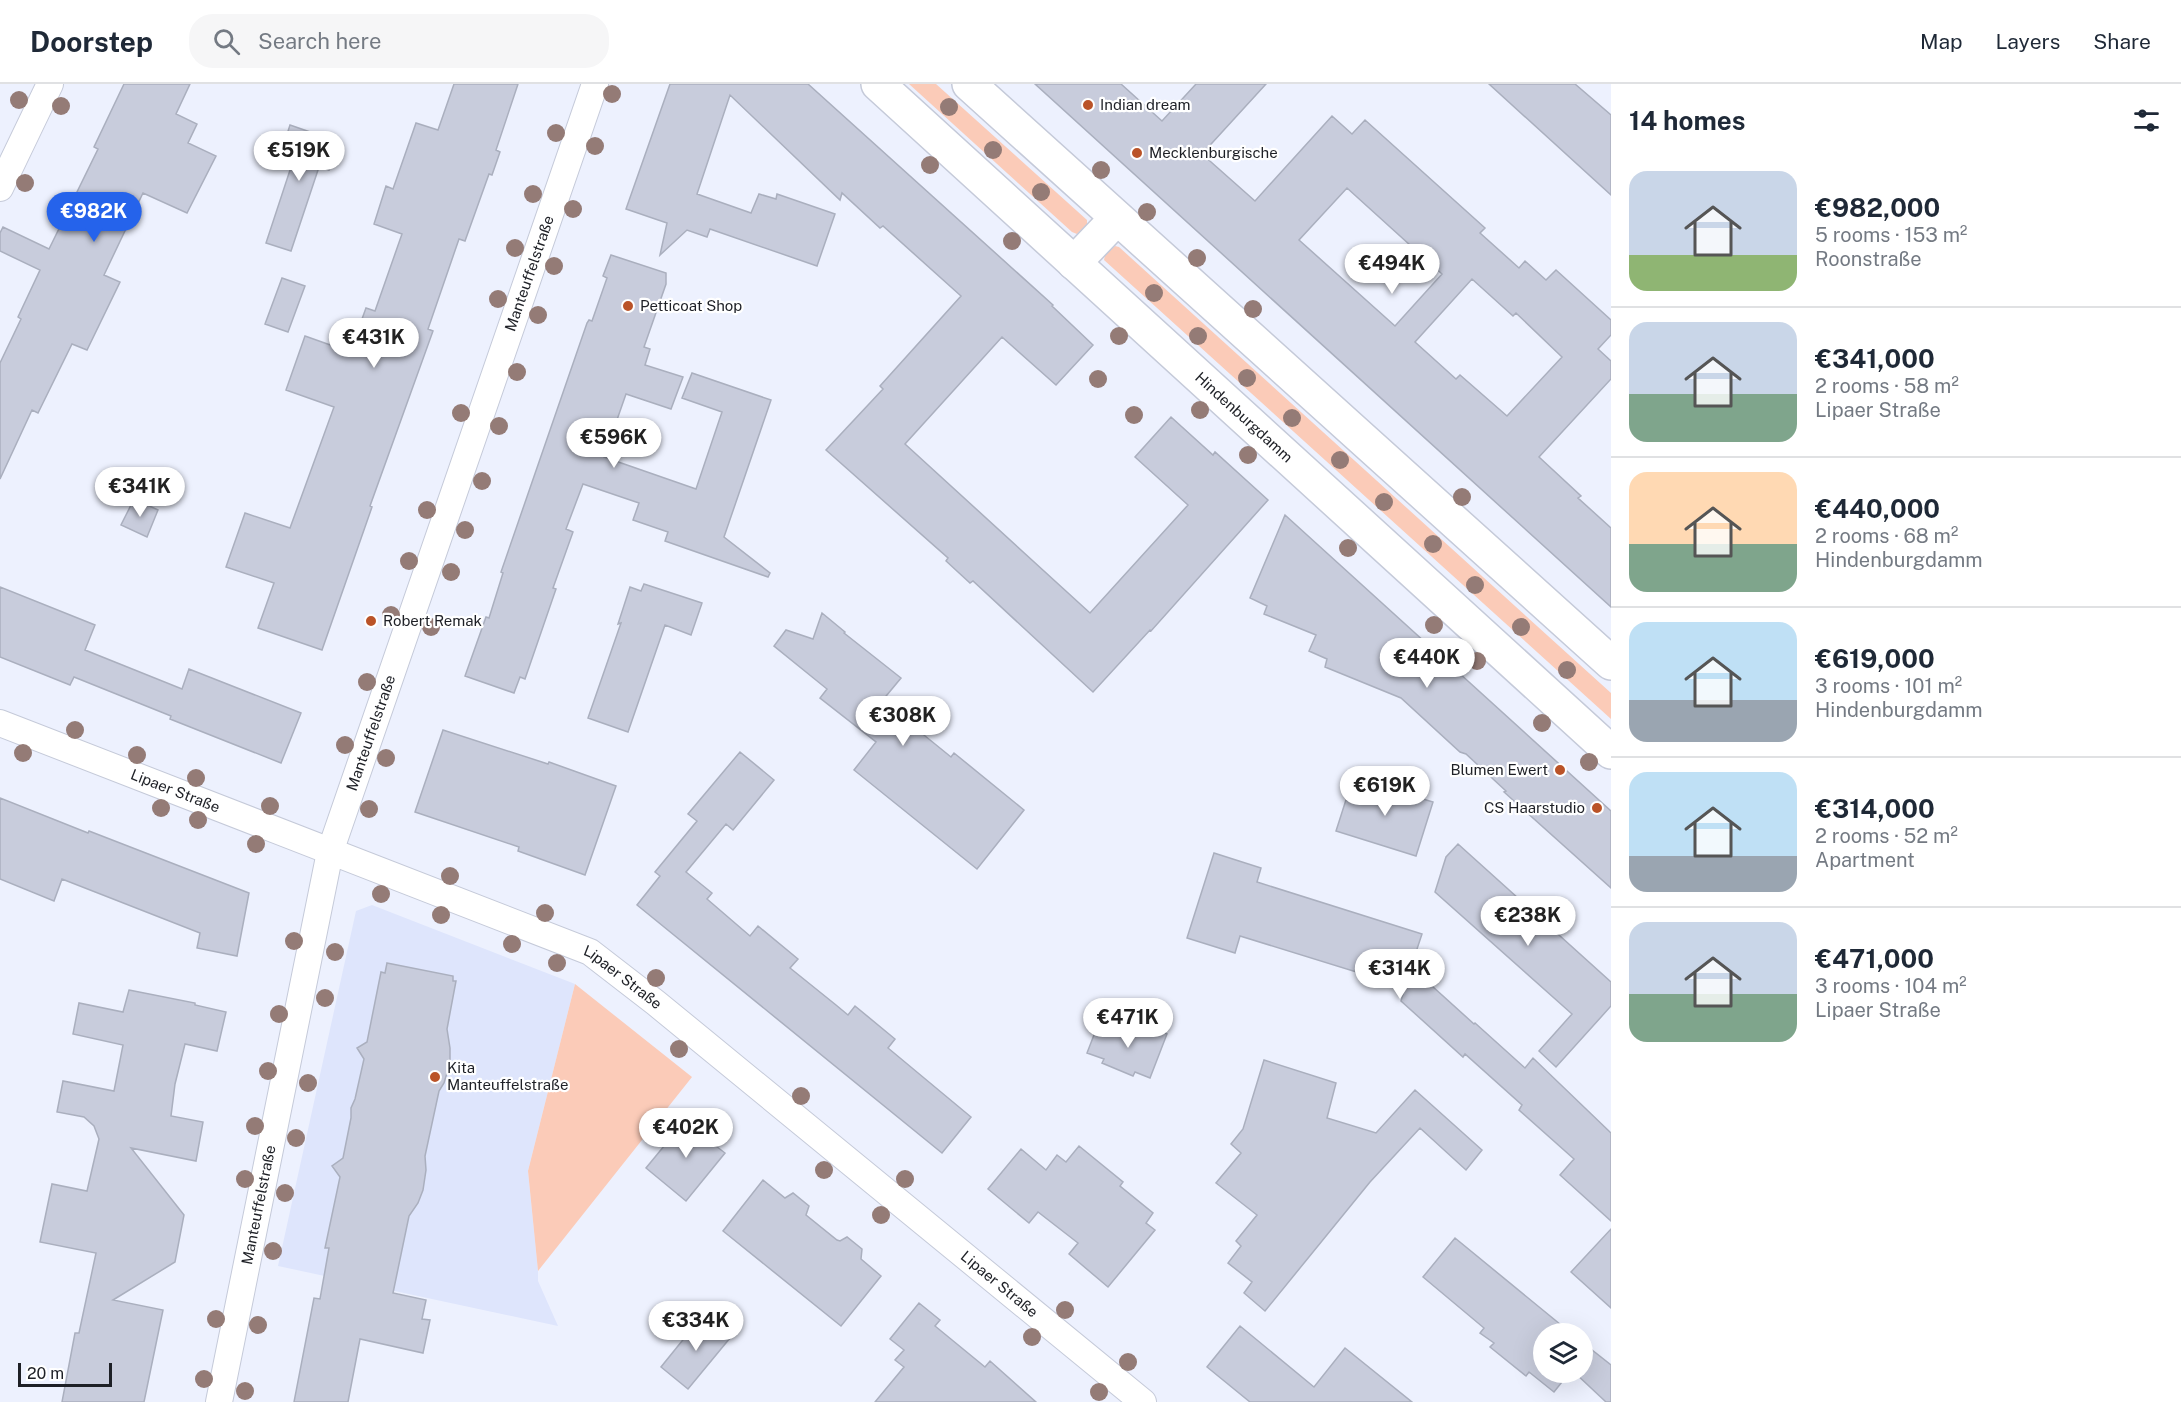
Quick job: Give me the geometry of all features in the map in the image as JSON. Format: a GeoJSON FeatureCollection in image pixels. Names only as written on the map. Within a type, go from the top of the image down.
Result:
{"type":"FeatureCollection","features":[{"type":"Feature","properties":{"kind":"main road","name":"Hindenburgdamm"},"geometry":{"type":"LineString","coordinates":[[878,84],[1611,752]]}},
{"type":"Feature","properties":{"kind":"main road"},"geometry":{"type":"LineString","coordinates":[[969,84],[1611,663]]}},
{"type":"Feature","properties":{"kind":"main road"},"geometry":{"type":"LineString","coordinates":[[1074,263],[1117,218]]}},
{"type":"Feature","properties":{"kind":"street"},"geometry":{"type":"LineString","coordinates":[[0,188],[50,84]]}},
{"type":"Feature","properties":{"kind":"street","name":"Manteuffelstraße"},"geometry":{"type":"LineString","coordinates":[[219,1402],[330,852],[595,84]]}},
{"type":"Feature","properties":{"kind":"street","name":"Lipaer Straße"},"geometry":{"type":"LineString","coordinates":[[0,723],[590,952],[656,1003],[1143,1402]]}},
{"type":"Feature","properties":{"kind":"shaded area"},"geometry":{"type":"Polygon","coordinates":[[[909,84],[936,84],[1087,220],[1087,224],[1077,234],[1072,232],[909,84]]]}},
{"type":"Feature","properties":{"kind":"shaded area"},"geometry":{"type":"Polygon","coordinates":[[[1115,246],[1119,247],[1611,693],[1611,719],[1104,260],[1105,255],[1115,246]]]}},
{"type":"Feature","properties":{"kind":"shaded area","name":"Kita Manteuffelstraße"},"geometry":{"type":"Polygon","coordinates":[[[372,905],[575,984],[528,1171],[538,1281],[558,1326],[278,1266],[356,911],[372,905]]]}},
{"type":"Feature","properties":{"kind":"shaded area"},"geometry":{"type":"Polygon","coordinates":[[[575,984],[692,1077],[538,1271],[528,1171],[575,984]]]}},
{"type":"Feature","properties":{"kind":"building"},"geometry":{"type":"Polygon","coordinates":[[[124,84],[190,84],[176,114],[197,124],[188,143],[216,156],[187,213],[143,193],[104,275],[120,282],[87,350],[72,344],[38,413],[32,410],[0,479],[0,363],[21,319],[18,317],[40,270],[0,251],[0,233],[3,227],[49,249],[98,149],[94,147],[124,84]]]}},
{"type":"Feature","properties":{"kind":"building"},"geometry":{"type":"Polygon","coordinates":[[[454,84],[518,84],[496,150],[500,152],[492,175],[489,174],[465,241],[459,239],[428,329],[433,331],[370,506],[372,507],[322,650],[258,628],[274,583],[226,567],[245,513],[290,528],[334,407],[286,390],[305,336],[350,352],[366,308],[375,311],[402,234],[374,224],[386,186],[393,189],[416,123],[438,130],[454,84]]]}},
{"type":"Feature","properties":{"kind":"building"},"geometry":{"type":"Polygon","coordinates":[[[670,84],[808,84],[1053,305],[1093,345],[1056,385],[1002,337],[905,444],[1090,613],[1188,505],[1135,457],[1171,417],[1213,455],[1215,452],[1268,500],[1093,692],[973,581],[970,583],[946,561],[948,558],[826,450],[883,389],[880,386],[961,296],[883,226],[880,228],[842,193],[840,200],[730,95],[697,194],[751,213],[759,194],[776,199],[777,194],[835,214],[817,266],[710,229],[707,237],[687,230],[660,255],[667,223],[626,209],[670,84]]]}},
{"type":"Feature","properties":{"kind":"building"},"geometry":{"type":"Polygon","coordinates":[[[1035,84],[1121,84],[1162,121],[1196,84],[1266,84],[1202,154],[1255,201],[1332,116],[1352,134],[1365,120],[1485,228],[1480,233],[1519,268],[1525,261],[1546,280],[1556,270],[1611,320],[1611,335],[1598,349],[1611,361],[1611,379],[1539,457],[1581,496],[1578,498],[1611,528],[1611,607],[1035,84]],[[1347,188],[1299,240],[1395,326],[1442,274],[1347,188]],[[1472,279],[1415,342],[1456,379],[1460,375],[1507,416],[1562,357],[1516,313],[1513,316],[1472,279]]]}},
{"type":"Feature","properties":{"kind":"building"},"geometry":{"type":"Polygon","coordinates":[[[1489,84],[1575,84],[1611,115],[1611,195],[1489,84]]]}},
{"type":"Feature","properties":{"kind":"building"},"geometry":{"type":"Polygon","coordinates":[[[290,125],[339,142],[329,170],[319,167],[291,251],[266,243],[294,158],[281,153],[290,125]]]}},
{"type":"Feature","properties":{"kind":"building"},"geometry":{"type":"Polygon","coordinates":[[[611,255],[666,273],[666,284],[644,347],[650,349],[645,365],[683,377],[671,409],[626,394],[604,457],[696,489],[722,412],[682,398],[692,373],[771,400],[724,537],[770,573],[768,577],[665,541],[668,532],[633,520],[639,503],[583,484],[566,529],[573,532],[553,588],[556,589],[525,679],[520,677],[514,693],[465,676],[486,617],[489,618],[503,573],[501,572],[587,323],[589,320],[592,321],[607,278],[603,276],[611,255]]]}},
{"type":"Feature","properties":{"kind":"building"},"geometry":{"type":"Polygon","coordinates":[[[282,278],[305,286],[288,332],[265,324],[282,278]]]}},
{"type":"Feature","properties":{"kind":"building"},"geometry":{"type":"Polygon","coordinates":[[[134,499],[158,510],[147,537],[121,525],[134,499]]]}},
{"type":"Feature","properties":{"kind":"building"},"geometry":{"type":"Polygon","coordinates":[[[1285,515],[1611,811],[1611,888],[1504,792],[1506,791],[1466,754],[1460,752],[1401,698],[1325,667],[1327,659],[1309,651],[1316,635],[1264,614],[1267,606],[1250,598],[1285,515]]]}},
{"type":"Feature","properties":{"kind":"building"},"geometry":{"type":"Polygon","coordinates":[[[644,584],[702,603],[691,635],[665,625],[628,732],[588,718],[621,623],[618,624],[630,587],[641,591],[644,584]]]}},
{"type":"Feature","properties":{"kind":"building"},"geometry":{"type":"Polygon","coordinates":[[[0,587],[95,625],[85,650],[182,689],[189,669],[301,713],[281,763],[170,719],[171,716],[74,677],[70,685],[0,657],[0,587]]]}},
{"type":"Feature","properties":{"kind":"building"},"geometry":{"type":"Polygon","coordinates":[[[822,613],[901,678],[882,701],[951,757],[954,753],[1024,810],[977,869],[854,770],[876,742],[820,698],[827,689],[774,646],[786,630],[813,639],[822,613]]]}},
{"type":"Feature","properties":{"kind":"building"},"geometry":{"type":"Polygon","coordinates":[[[443,730],[548,764],[549,762],[616,786],[585,875],[518,851],[519,847],[415,812],[443,730]]]}},
{"type":"Feature","properties":{"kind":"building"},"geometry":{"type":"Polygon","coordinates":[[[740,752],[774,780],[733,830],[726,824],[686,872],[712,893],[707,899],[750,936],[758,926],[798,959],[790,968],[848,1015],[855,1006],[895,1039],[888,1048],[971,1117],[942,1153],[637,905],[660,876],[655,872],[697,821],[688,814],[740,752]]]}},
{"type":"Feature","properties":{"kind":"building"},"geometry":{"type":"Polygon","coordinates":[[[1353,778],[1433,802],[1416,856],[1336,831],[1353,778]]]}},
{"type":"Feature","properties":{"kind":"building"},"geometry":{"type":"Polygon","coordinates":[[[0,798],[249,893],[237,956],[197,948],[200,933],[62,879],[54,901],[0,879],[0,798]]]}},
{"type":"Feature","properties":{"kind":"building"},"geometry":{"type":"Polygon","coordinates":[[[1458,844],[1611,982],[1611,1006],[1556,1067],[1539,1051],[1572,1014],[1435,892],[1446,857],[1458,844]]]}},
{"type":"Feature","properties":{"kind":"building"},"geometry":{"type":"Polygon","coordinates":[[[1214,853],[1261,868],[1257,882],[1422,934],[1411,967],[1525,1068],[1533,1058],[1611,1133],[1611,1221],[1560,1175],[1574,1159],[1519,1110],[1522,1105],[1465,1054],[1463,1057],[1401,1001],[1405,987],[1240,936],[1235,953],[1187,938],[1214,853]]]}},
{"type":"Feature","properties":{"kind":"building"},"geometry":{"type":"Polygon","coordinates":[[[387,963],[453,976],[453,981],[456,981],[447,1029],[450,1063],[439,1091],[425,1156],[426,1170],[423,1190],[409,1216],[393,1293],[426,1300],[422,1319],[430,1320],[423,1353],[360,1339],[348,1402],[294,1402],[314,1298],[320,1299],[329,1248],[325,1248],[340,1177],[332,1166],[343,1158],[351,1108],[364,1059],[357,1048],[367,1042],[381,972],[385,973],[387,963]]]}},
{"type":"Feature","properties":{"kind":"building"},"geometry":{"type":"Polygon","coordinates":[[[129,990],[195,1003],[195,1005],[226,1012],[217,1051],[185,1044],[175,1084],[171,1116],[203,1122],[196,1161],[131,1148],[184,1215],[175,1262],[113,1300],[163,1310],[144,1402],[62,1402],[75,1333],[79,1333],[96,1253],[40,1242],[52,1184],[87,1191],[99,1139],[94,1126],[84,1117],[57,1112],[63,1081],[114,1091],[123,1045],[73,1034],[79,1003],[123,1012],[129,990]]]}},
{"type":"Feature","properties":{"kind":"building"},"geometry":{"type":"Polygon","coordinates":[[[1099,1022],[1135,1036],[1140,1023],[1167,1034],[1150,1078],[1135,1072],[1133,1076],[1102,1063],[1104,1059],[1087,1053],[1099,1022]]]}},
{"type":"Feature","properties":{"kind":"building"},"geometry":{"type":"Polygon","coordinates":[[[1264,1060],[1336,1083],[1327,1118],[1376,1133],[1415,1090],[1482,1150],[1466,1170],[1420,1128],[1370,1182],[1265,1311],[1244,1293],[1252,1282],[1228,1263],[1241,1246],[1236,1241],[1257,1215],[1216,1183],[1241,1153],[1231,1144],[1243,1129],[1264,1060]]]}},
{"type":"Feature","properties":{"kind":"building"},"geometry":{"type":"Polygon","coordinates":[[[688,1117],[710,1135],[707,1139],[725,1153],[686,1201],[646,1168],[688,1117]]]}},
{"type":"Feature","properties":{"kind":"building"},"geometry":{"type":"Polygon","coordinates":[[[1079,1146],[1123,1182],[1120,1186],[1153,1213],[1146,1223],[1155,1230],[1108,1287],[1069,1254],[1078,1243],[1038,1212],[1029,1223],[988,1189],[1021,1149],[1046,1170],[1057,1155],[1066,1162],[1079,1146]]]}},
{"type":"Feature","properties":{"kind":"building"},"geometry":{"type":"Polygon","coordinates":[[[763,1180],[785,1198],[793,1193],[809,1206],[806,1215],[837,1240],[840,1241],[847,1237],[862,1249],[861,1259],[881,1276],[841,1326],[723,1231],[763,1180]]]}},
{"type":"Feature","properties":{"kind":"building"},"geometry":{"type":"Polygon","coordinates":[[[1611,1229],[1611,1308],[1571,1272],[1611,1229]]]}},
{"type":"Feature","properties":{"kind":"building"},"geometry":{"type":"Polygon","coordinates":[[[1455,1238],[1559,1323],[1533,1323],[1533,1375],[1529,1372],[1526,1376],[1490,1347],[1494,1343],[1480,1333],[1484,1328],[1423,1277],[1455,1238]]]}},
{"type":"Feature","properties":{"kind":"building"},"geometry":{"type":"Polygon","coordinates":[[[919,1303],[940,1320],[935,1326],[985,1367],[990,1361],[1036,1402],[875,1402],[904,1367],[895,1360],[904,1350],[890,1339],[919,1303]]]}},
{"type":"Feature","properties":{"kind":"building"},"geometry":{"type":"Polygon","coordinates":[[[703,1315],[730,1338],[688,1389],[661,1367],[703,1315]]]}},
{"type":"Feature","properties":{"kind":"building"},"geometry":{"type":"Polygon","coordinates":[[[1240,1326],[1314,1387],[1345,1348],[1412,1402],[1250,1402],[1207,1367],[1240,1326]]]}},
{"type":"Feature","properties":{"kind":"building"},"geometry":{"type":"Polygon","coordinates":[[[1593,1351],[1611,1365],[1611,1402],[1606,1402],[1586,1383],[1593,1383],[1593,1351]]]}},
{"type":"Feature","properties":{"kind":"building"},"geometry":{"type":"Polygon","coordinates":[[[1543,1383],[1561,1383],[1554,1392],[1543,1383]]]}},
{"type":"Feature","properties":{"kind":"place","name":"Indian dream"},"geometry":{"type":"Point","coordinates":[1088,105]}},
{"type":"Feature","properties":{"kind":"place","name":"Mecklenburgische"},"geometry":{"type":"Point","coordinates":[1137,153]}},
{"type":"Feature","properties":{"kind":"place","name":"Petticoat Shop"},"geometry":{"type":"Point","coordinates":[628,306]}},
{"type":"Feature","properties":{"kind":"place","name":"Robert Remak"},"geometry":{"type":"Point","coordinates":[371,621]}},
{"type":"Feature","properties":{"kind":"place","name":"Blumen Ewert"},"geometry":{"type":"Point","coordinates":[1560,770]}},
{"type":"Feature","properties":{"kind":"place","name":"CS Haarstudio"},"geometry":{"type":"Point","coordinates":[1597,808]}},
{"type":"Feature","properties":{"kind":"place","name":"Kita Manteuffelstraße"},"geometry":{"type":"Point","coordinates":[435,1077]}}]}
